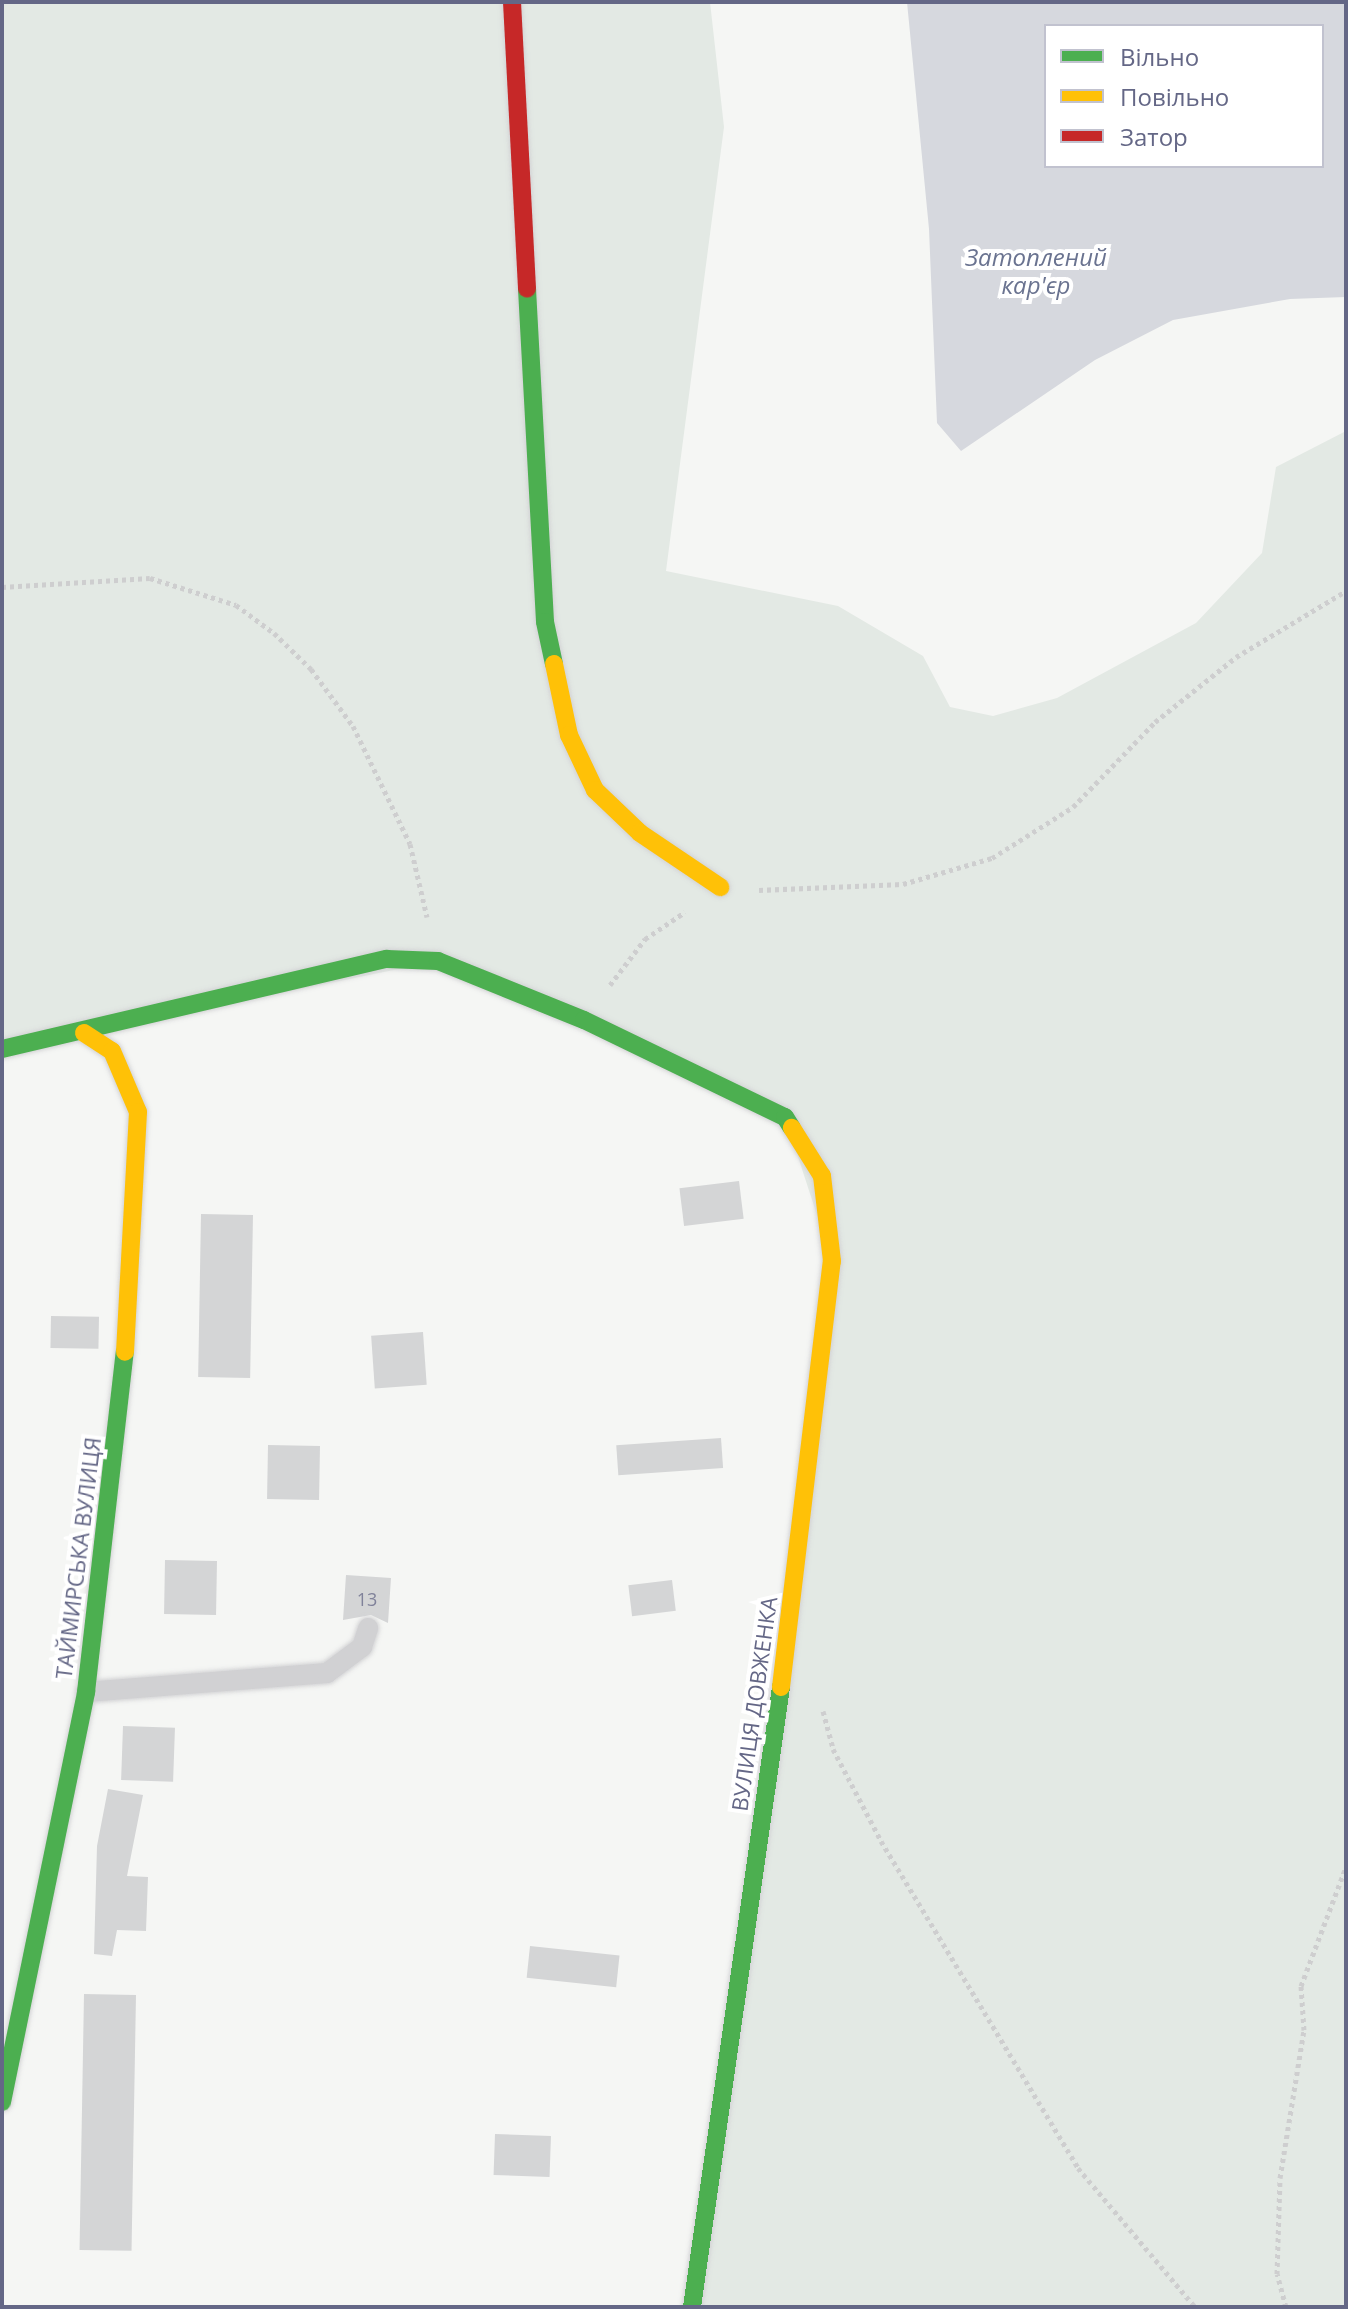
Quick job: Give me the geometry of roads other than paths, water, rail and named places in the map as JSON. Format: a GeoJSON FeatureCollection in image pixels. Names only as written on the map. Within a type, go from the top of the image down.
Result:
{"type":"FeatureCollection","features":[{"type":"Feature","properties":{"kind":"street"},"geometry":{"type":"LineString","coordinates":[[512,2],[545,622],[569,735],[595,790],[640,833],[720,887]]}},
{"type":"Feature","properties":{"kind":"street","name":"ВУЛИЦЯ ДОВЖЕНКА"},"geometry":{"type":"LineString","coordinates":[[84,1033],[387,959],[438,961],[584,1020],[785,1117],[822,1176],[832,1261],[800,1552],[692,2307]]}},
{"type":"Feature","properties":{"kind":"street"},"geometry":{"type":"LineString","coordinates":[[2,1049],[84,1033]]}},
{"type":"Feature","properties":{"kind":"street","name":"ТАЙМИРСЬКА ВУЛИЦЯ"},"geometry":{"type":"LineString","coordinates":[[2,2102],[86,1692],[129,1318],[138,1112],[112,1051],[84,1033]]}},
{"type":"Feature","properties":{"kind":"lane"},"geometry":{"type":"LineString","coordinates":[[86,1692],[327,1673],[362,1647],[368,1628]]}},
{"type":"Feature","properties":{"kind":"water","name":"Затоплений кар'єр"},"geometry":{"type":"Polygon","coordinates":[[[907,2],[1346,2],[1346,297],[1290,299],[1173,320],[1095,360],[961,451],[937,423],[929,229],[907,2]]]}}]}
